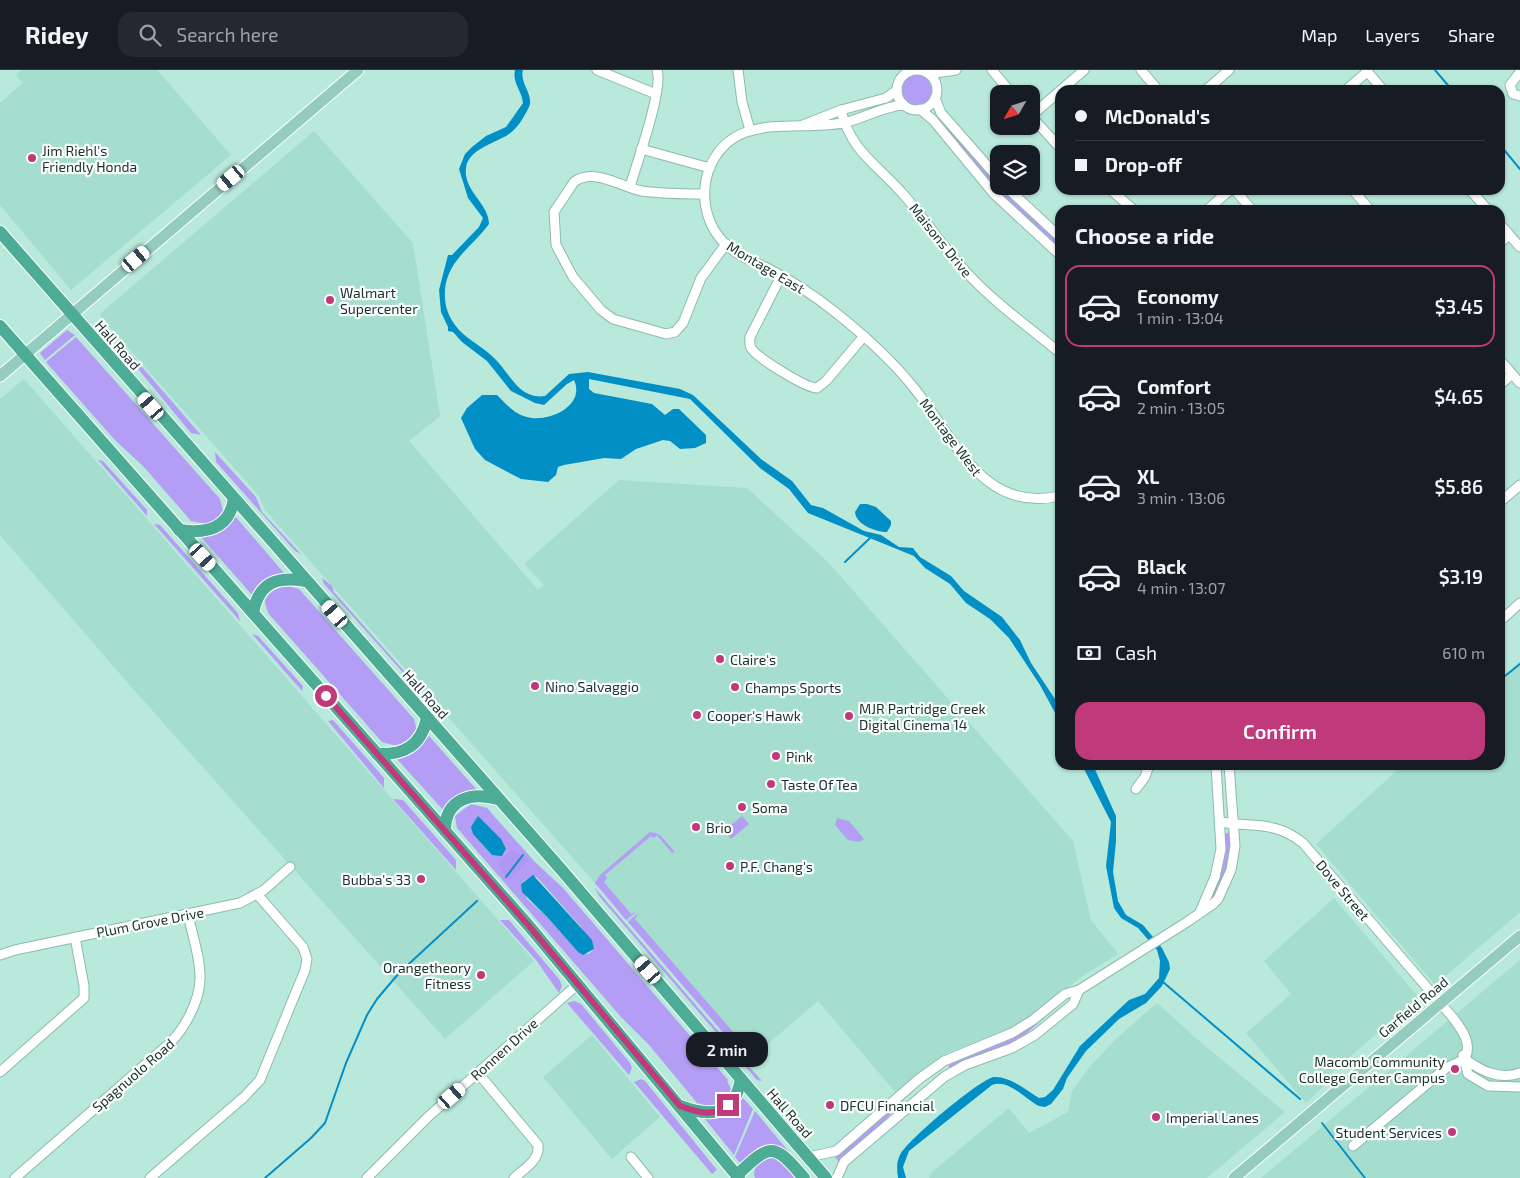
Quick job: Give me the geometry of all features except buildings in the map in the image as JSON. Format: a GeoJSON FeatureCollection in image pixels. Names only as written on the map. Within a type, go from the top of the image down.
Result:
{"type":"FeatureCollection","features":[{"type":"Feature","properties":{"kind":"highway","name":"Hall Road"},"geometry":{"type":"LineString","coordinates":[[0,232],[428,718],[826,1178]]}},
{"type":"Feature","properties":{"kind":"highway"},"geometry":{"type":"LineString","coordinates":[[0,326],[578,984],[680,1106],[736,1177],[758,1155],[770,1150],[782,1153],[804,1178]]}},
{"type":"Feature","properties":{"kind":"highway"},"geometry":{"type":"LineString","coordinates":[[179,530],[200,532],[215,529],[229,515],[234,499]]}},
{"type":"Feature","properties":{"kind":"highway"},"geometry":{"type":"LineString","coordinates":[[253,613],[260,594],[274,581],[285,578],[306,580]]}},
{"type":"Feature","properties":{"kind":"highway"},"geometry":{"type":"LineString","coordinates":[[377,754],[395,754],[408,750],[420,738],[428,718]]}},
{"type":"Feature","properties":{"kind":"highway"},"geometry":{"type":"LineString","coordinates":[[445,831],[449,812],[462,799],[482,796],[498,799]]}},
{"type":"Feature","properties":{"kind":"highway"},"geometry":{"type":"LineString","coordinates":[[680,1106],[704,1113],[721,1110],[733,1100],[741,1079]]}},
{"type":"Feature","properties":{"kind":"main road"},"geometry":{"type":"LineString","coordinates":[[0,376],[358,70]]}},
{"type":"Feature","properties":{"kind":"main road","name":"Garfield Road"},"geometry":{"type":"LineString","coordinates":[[1234,1178],[1520,936]]}},
{"type":"Feature","properties":{"kind":"street"},"geometry":{"type":"LineString","coordinates":[[597,70],[656,94]]}},
{"type":"Feature","properties":{"kind":"street"},"geometry":{"type":"LineString","coordinates":[[630,187],[656,94],[657,70]]}},
{"type":"Feature","properties":{"kind":"street"},"geometry":{"type":"LineString","coordinates":[[738,70],[742,102],[750,130]]}},
{"type":"Feature","properties":{"kind":"street"},"geometry":{"type":"LineString","coordinates":[[992,70],[1004,85]]}},
{"type":"Feature","properties":{"kind":"street"},"geometry":{"type":"LineString","coordinates":[[1068,85],[1084,70]]}},
{"type":"Feature","properties":{"kind":"street"},"geometry":{"type":"LineString","coordinates":[[1141,70],[1154,85]]}},
{"type":"Feature","properties":{"kind":"street"},"geometry":{"type":"LineString","coordinates":[[1212,85],[1229,70]]}},
{"type":"Feature","properties":{"kind":"street"},"geometry":{"type":"LineString","coordinates":[[910,71],[954,71],[935,94],[928,106],[920,109],[911,109],[904,105],[897,90],[898,82],[903,73],[910,71]]}},
{"type":"Feature","properties":{"kind":"street"},"geometry":{"type":"LineString","coordinates":[[1352,85],[1367,71],[1379,85]]}},
{"type":"Feature","properties":{"kind":"street"},"geometry":{"type":"LineString","coordinates":[[1520,71],[1510,85],[1513,94],[1520,96]]}},
{"type":"Feature","properties":{"kind":"street"},"geometry":{"type":"LineString","coordinates":[[924,72],[934,81],[935,94],[941,113],[990,169]]}},
{"type":"Feature","properties":{"kind":"street","name":"Montage East"},"geometry":{"type":"LineString","coordinates":[[803,125],[841,110],[886,98],[897,90]]}},
{"type":"Feature","properties":{"kind":"street"},"geometry":{"type":"LineString","coordinates":[[1040,108],[1055,96]]}},
{"type":"Feature","properties":{"kind":"street","name":"Montage East"},"geometry":{"type":"LineString","coordinates":[[864,336],[817,298],[781,276],[742,256],[726,244],[710,220],[705,194],[710,168],[726,145],[750,130],[803,125],[817,127],[844,123],[894,106],[904,105]]}},
{"type":"Feature","properties":{"kind":"street"},"geometry":{"type":"LineString","coordinates":[[920,109],[932,120],[994,194],[1055,250]]}},
{"type":"Feature","properties":{"kind":"street","name":"Maisons Drive"},"geometry":{"type":"LineString","coordinates":[[841,110],[849,136],[859,149],[902,192],[966,273],[1014,318],[1055,349]]}},
{"type":"Feature","properties":{"kind":"street"},"geometry":{"type":"LineString","coordinates":[[1040,126],[1055,142]]}},
{"type":"Feature","properties":{"kind":"street"},"geometry":{"type":"LineString","coordinates":[[641,149],[710,168]]}},
{"type":"Feature","properties":{"kind":"street"},"geometry":{"type":"LineString","coordinates":[[705,194],[640,190],[597,177],[585,176],[574,182],[554,212],[556,245],[573,277],[601,310],[614,319],[666,334],[675,332],[683,323],[701,278],[726,244]]}},
{"type":"Feature","properties":{"kind":"street"},"geometry":{"type":"LineString","coordinates":[[1016,195],[1055,232]]}},
{"type":"Feature","properties":{"kind":"street"},"geometry":{"type":"LineString","coordinates":[[1117,195],[1128,205]]}},
{"type":"Feature","properties":{"kind":"street"},"geometry":{"type":"LineString","coordinates":[[1213,205],[1224,195]]}},
{"type":"Feature","properties":{"kind":"street"},"geometry":{"type":"LineString","coordinates":[[1238,195],[1248,205]]}},
{"type":"Feature","properties":{"kind":"street"},"geometry":{"type":"LineString","coordinates":[[1357,195],[1366,205]]}},
{"type":"Feature","properties":{"kind":"street"},"geometry":{"type":"LineString","coordinates":[[1474,195],[1484,205]]}},
{"type":"Feature","properties":{"kind":"street"},"geometry":{"type":"LineString","coordinates":[[1505,230],[1520,247]]}},
{"type":"Feature","properties":{"kind":"street"},"geometry":{"type":"LineString","coordinates":[[1505,239],[1509,235]]}},
{"type":"Feature","properties":{"kind":"street"},"geometry":{"type":"LineString","coordinates":[[781,276],[750,337],[749,343],[756,354],[806,386],[817,388],[826,381],[864,336]]}},
{"type":"Feature","properties":{"kind":"street","name":"Montage West"},"geometry":{"type":"LineString","coordinates":[[864,336],[913,387],[971,467],[983,480],[1018,496],[1044,499],[1055,497]]}},
{"type":"Feature","properties":{"kind":"street"},"geometry":{"type":"LineString","coordinates":[[1505,366],[1520,383]]}},
{"type":"Feature","properties":{"kind":"street"},"geometry":{"type":"LineString","coordinates":[[1505,380],[1512,374]]}},
{"type":"Feature","properties":{"kind":"street"},"geometry":{"type":"LineString","coordinates":[[1505,498],[1520,485]]}},
{"type":"Feature","properties":{"kind":"street"},"geometry":{"type":"LineString","coordinates":[[1505,616],[1520,603]]}},
{"type":"Feature","properties":{"kind":"street"},"geometry":{"type":"LineString","coordinates":[[1136,789],[1145,777],[1147,770]]}},
{"type":"Feature","properties":{"kind":"street"},"geometry":{"type":"LineString","coordinates":[[1200,912],[1218,867],[1221,849],[1221,822],[1216,770]]}},
{"type":"Feature","properties":{"kind":"street"},"geometry":{"type":"LineString","coordinates":[[809,1158],[836,1151],[919,1079],[944,1061],[1012,1033],[1033,1020],[1065,994],[1079,990],[1213,904],[1228,880],[1233,860],[1235,824],[1230,770]]}},
{"type":"Feature","properties":{"kind":"street","name":"Dove Street"},"geometry":{"type":"LineString","coordinates":[[1221,822],[1274,826],[1288,832],[1303,843],[1454,1019],[1467,1039],[1468,1052],[1465,1059]]}},
{"type":"Feature","properties":{"kind":"street","name":"Plum Grove Drive"},"geometry":{"type":"LineString","coordinates":[[0,955],[74,937],[240,903],[257,894],[290,867]]}},
{"type":"Feature","properties":{"kind":"street"},"geometry":{"type":"LineString","coordinates":[[150,1178],[244,1097],[260,1080],[305,970],[307,959],[303,947],[257,894]]}},
{"type":"Feature","properties":{"kind":"street","name":"Spagnuolo Road"},"geometry":{"type":"LineString","coordinates":[[15,1178],[170,1043],[182,1030],[197,995],[200,981],[188,914]]}},
{"type":"Feature","properties":{"kind":"street"},"geometry":{"type":"LineString","coordinates":[[0,1072],[84,998],[84,986],[74,937]]}},
{"type":"Feature","properties":{"kind":"street","name":"Ronnen Drive"},"geometry":{"type":"LineString","coordinates":[[367,1178],[429,1116],[578,984]]}},
{"type":"Feature","properties":{"kind":"street"},"geometry":{"type":"LineString","coordinates":[[837,1178],[844,1162],[936,1082],[966,1065],[1027,1041],[1073,1004],[1079,990]]}},
{"type":"Feature","properties":{"kind":"street"},"geometry":{"type":"LineString","coordinates":[[1465,1059],[1478,1068],[1493,1074],[1520,1073]]}},
{"type":"Feature","properties":{"kind":"street"},"geometry":{"type":"LineString","coordinates":[[1465,1059],[1468,1074],[1488,1086],[1520,1087]]}},
{"type":"Feature","properties":{"kind":"street"},"geometry":{"type":"LineString","coordinates":[[1353,1146],[1446,1068],[1465,1059]]}},
{"type":"Feature","properties":{"kind":"street"},"geometry":{"type":"LineString","coordinates":[[478,1073],[534,1138],[539,1152],[536,1158],[514,1178]]}},
{"type":"Feature","properties":{"kind":"street"},"geometry":{"type":"LineString","coordinates":[[631,1158],[648,1178]]}},
{"type":"Feature","properties":{"kind":"shaded area"},"geometry":{"type":"Polygon","coordinates":[[[22,70],[157,70],[231,155],[71,290],[0,205],[0,103],[23,83],[16,75],[22,70]]]}},
{"type":"Feature","properties":{"kind":"shaded area"},"geometry":{"type":"Polygon","coordinates":[[[917,75],[923,76],[931,84],[931,96],[923,104],[917,105],[911,104],[903,96],[902,90],[903,84],[911,76],[917,75]]]}},
{"type":"Feature","properties":{"kind":"shaded area"},"geometry":{"type":"Polygon","coordinates":[[[939,116],[990,176],[990,183],[937,118],[939,116]]]}},
{"type":"Feature","properties":{"kind":"shaded area"},"geometry":{"type":"Polygon","coordinates":[[[314,131],[413,243],[440,416],[409,441],[538,590],[544,585],[524,564],[619,480],[747,488],[829,563],[1073,841],[1091,920],[1118,954],[1083,976],[1018,1025],[947,1053],[920,1072],[896,1093],[818,1001],[748,1061],[746,1059],[595,883],[265,510],[259,496],[100,316],[102,312],[314,131]]]}},
{"type":"Feature","properties":{"kind":"shaded area"},"geometry":{"type":"Polygon","coordinates":[[[1000,195],[1009,195],[1055,237],[1055,245],[1000,195]]]}},
{"type":"Feature","properties":{"kind":"shaded area"},"geometry":{"type":"Polygon","coordinates":[[[67,330],[75,335],[45,360],[40,353],[67,330]]]}},
{"type":"Feature","properties":{"kind":"shaded area"},"geometry":{"type":"Polygon","coordinates":[[[76,337],[220,499],[223,511],[216,520],[209,523],[191,521],[144,467],[114,439],[46,362],[76,337]]]}},
{"type":"Feature","properties":{"kind":"shaded area"},"geometry":{"type":"Polygon","coordinates":[[[123,345],[201,435],[191,433],[124,352],[123,345]]]}},
{"type":"Feature","properties":{"kind":"shaded area"},"geometry":{"type":"Polygon","coordinates":[[[24,379],[534,961],[445,1039],[126,681],[0,535],[0,399],[24,379]]]}},
{"type":"Feature","properties":{"kind":"shaded area"},"geometry":{"type":"Polygon","coordinates":[[[215,452],[256,497],[262,512],[301,554],[295,551],[216,462],[215,452]]]}},
{"type":"Feature","properties":{"kind":"shaded area"},"geometry":{"type":"Polygon","coordinates":[[[98,460],[103,461],[147,510],[147,516],[98,460]]]}},
{"type":"Feature","properties":{"kind":"shaded area"},"geometry":{"type":"Polygon","coordinates":[[[235,516],[284,573],[271,577],[253,596],[201,537],[217,534],[235,516]]]}},
{"type":"Feature","properties":{"kind":"shaded area"},"geometry":{"type":"Polygon","coordinates":[[[154,524],[160,525],[238,613],[240,621],[154,524]]]}},
{"type":"Feature","properties":{"kind":"shaded area"},"geometry":{"type":"Polygon","coordinates":[[[322,578],[332,586],[334,592],[412,680],[418,683],[420,688],[416,687],[324,584],[322,578]]]}},
{"type":"Feature","properties":{"kind":"shaded area"},"geometry":{"type":"Polygon","coordinates":[[[288,586],[299,589],[414,719],[417,731],[405,744],[397,746],[382,742],[268,613],[265,602],[268,596],[277,589],[288,586]]]}},
{"type":"Feature","properties":{"kind":"shaded area"},"geometry":{"type":"Polygon","coordinates":[[[252,634],[258,636],[303,686],[302,691],[252,634]]]}},
{"type":"Feature","properties":{"kind":"shaded area"},"geometry":{"type":"Polygon","coordinates":[[[1520,661],[1520,912],[1435,985],[1316,844],[1397,770],[1505,770],[1505,674],[1520,661]]]}},
{"type":"Feature","properties":{"kind":"shaded area"},"geometry":{"type":"Polygon","coordinates":[[[333,720],[384,778],[384,788],[328,721],[333,720]]]}},
{"type":"Feature","properties":{"kind":"shaded area"},"geometry":{"type":"Polygon","coordinates":[[[429,736],[477,790],[444,811],[397,759],[412,753],[429,736]]]}},
{"type":"Feature","properties":{"kind":"shaded area"},"geometry":{"type":"Polygon","coordinates":[[[393,799],[403,800],[456,860],[456,870],[393,799]]]}},
{"type":"Feature","properties":{"kind":"shaded area"},"geometry":{"type":"Polygon","coordinates":[[[471,804],[487,808],[535,862],[563,888],[728,1080],[731,1089],[728,1096],[712,1107],[697,1103],[650,1046],[621,1017],[457,828],[455,816],[471,804]],[[497,835],[476,837],[492,855],[504,854],[506,849],[497,835]],[[537,877],[525,880],[521,884],[527,899],[549,919],[578,952],[589,954],[594,949],[581,927],[537,877]]]}},
{"type":"Feature","properties":{"kind":"shaded area"},"geometry":{"type":"Polygon","coordinates":[[[742,816],[749,824],[731,839],[724,831],[742,816]]]}},
{"type":"Feature","properties":{"kind":"shaded area"},"geometry":{"type":"Polygon","coordinates":[[[837,818],[849,821],[864,839],[860,842],[848,840],[835,825],[837,818]]]}},
{"type":"Feature","properties":{"kind":"shaded area"},"geometry":{"type":"Polygon","coordinates":[[[650,832],[659,834],[675,852],[672,853],[657,835],[654,838],[651,836],[605,875],[607,878],[604,882],[631,914],[636,912],[626,920],[595,883],[600,875],[650,832]]]}},
{"type":"Feature","properties":{"kind":"shaded area"},"geometry":{"type":"Polygon","coordinates":[[[1229,832],[1231,848],[1227,869],[1219,889],[1209,902],[1225,843],[1225,834],[1229,832]]]}},
{"type":"Feature","properties":{"kind":"shaded area"},"geometry":{"type":"Polygon","coordinates":[[[511,850],[526,857],[528,862],[508,880],[499,868],[498,863],[511,850]]]}},
{"type":"Feature","properties":{"kind":"shaded area"},"geometry":{"type":"Polygon","coordinates":[[[595,888],[762,1081],[757,1080],[599,896],[595,888]]]}},
{"type":"Feature","properties":{"kind":"shaded area"},"geometry":{"type":"Polygon","coordinates":[[[1334,898],[1419,998],[1327,1076],[1322,1088],[1306,1103],[1246,1033],[1291,994],[1264,961],[1334,898]]]}},
{"type":"Feature","properties":{"kind":"shaded area"},"geometry":{"type":"Polygon","coordinates":[[[638,913],[635,919],[747,1048],[751,1045],[756,1050],[746,1059],[628,922],[638,913]]]}},
{"type":"Feature","properties":{"kind":"shaded area"},"geometry":{"type":"Polygon","coordinates":[[[500,920],[509,920],[559,979],[562,986],[559,993],[536,960],[500,920]]]}},
{"type":"Feature","properties":{"kind":"shaded area","name":"Macomb Community College Center Campus"},"geometry":{"type":"Polygon","coordinates":[[[1520,960],[1520,1178],[1261,1178],[1520,960]]]}},
{"type":"Feature","properties":{"kind":"shaded area"},"geometry":{"type":"Polygon","coordinates":[[[1068,997],[1018,1041],[951,1068],[948,1067],[951,1062],[1018,1035],[1068,997]]]}},
{"type":"Feature","properties":{"kind":"shaded area"},"geometry":{"type":"Polygon","coordinates":[[[574,1001],[581,1004],[630,1063],[632,1068],[629,1075],[567,1003],[574,1001]]]}},
{"type":"Feature","properties":{"kind":"shaded area"},"geometry":{"type":"Polygon","coordinates":[[[1157,1003],[1285,1112],[1207,1178],[929,1178],[932,1172],[1009,1108],[1029,1133],[1068,1112],[1072,1091],[1091,1065],[1117,1038],[1157,1003]]]}},
{"type":"Feature","properties":{"kind":"shaded area"},"geometry":{"type":"Polygon","coordinates":[[[592,1035],[660,1117],[612,1159],[543,1077],[592,1035]]]}},
{"type":"Feature","properties":{"kind":"shaded area"},"geometry":{"type":"Polygon","coordinates":[[[641,1079],[645,1081],[717,1170],[712,1174],[634,1082],[641,1079]]]}},
{"type":"Feature","properties":{"kind":"shaded area"},"geometry":{"type":"Polygon","coordinates":[[[923,1082],[898,1105],[884,1122],[839,1162],[835,1157],[923,1082]]]}},
{"type":"Feature","properties":{"kind":"shaded area"},"geometry":{"type":"Polygon","coordinates":[[[742,1097],[753,1109],[734,1155],[705,1119],[720,1116],[742,1097]]]}},
{"type":"Feature","properties":{"kind":"shaded area"},"geometry":{"type":"Polygon","coordinates":[[[755,1111],[789,1152],[778,1146],[765,1145],[740,1163],[735,1157],[755,1111]]]}},
{"type":"Feature","properties":{"kind":"shaded area"},"geometry":{"type":"Polygon","coordinates":[[[772,1158],[779,1160],[798,1178],[755,1178],[754,1174],[758,1164],[772,1158]]]}},
{"type":"Feature","properties":{"kind":"water"},"geometry":{"type":"Polygon","coordinates":[[[515,70],[523,70],[523,80],[530,99],[528,109],[512,132],[477,151],[468,161],[466,168],[468,184],[485,210],[489,224],[456,261],[447,279],[445,289],[446,304],[452,321],[459,330],[493,357],[515,383],[528,394],[545,396],[569,374],[588,372],[680,389],[693,395],[761,459],[792,481],[811,505],[823,508],[864,531],[881,535],[899,547],[913,548],[920,557],[951,576],[964,591],[1002,617],[1020,640],[1031,663],[1055,699],[1055,713],[1040,685],[1009,638],[990,619],[966,603],[950,584],[925,568],[914,556],[808,513],[789,489],[760,468],[690,399],[589,379],[589,389],[594,393],[652,404],[665,415],[673,409],[679,409],[706,435],[706,443],[695,448],[680,449],[670,441],[663,440],[636,449],[621,459],[604,458],[558,467],[556,475],[548,482],[521,479],[485,460],[475,449],[461,418],[467,408],[482,395],[497,395],[518,414],[536,418],[554,415],[570,405],[575,398],[576,389],[574,380],[544,405],[535,403],[511,391],[487,361],[462,342],[453,332],[448,331],[441,312],[439,290],[448,255],[452,255],[479,227],[483,218],[468,198],[459,169],[465,154],[486,136],[506,127],[523,103],[514,75],[515,70]]]}},
{"type":"Feature","properties":{"kind":"water"},"geometry":{"type":"Polygon","coordinates":[[[860,504],[876,507],[891,521],[887,532],[867,527],[856,517],[855,512],[860,504]]]}},
{"type":"Feature","properties":{"kind":"water"},"geometry":{"type":"Polygon","coordinates":[[[1085,770],[1095,770],[1116,816],[1113,872],[1118,901],[1126,915],[1143,925],[1162,948],[1169,962],[1170,969],[1162,986],[1146,1003],[1119,1019],[1086,1051],[1067,1078],[1063,1089],[1051,1104],[1045,1107],[1039,1106],[1004,1084],[992,1085],[909,1151],[903,1167],[906,1178],[898,1178],[898,1161],[905,1148],[915,1137],[974,1088],[986,1080],[1000,1077],[1012,1081],[1039,1098],[1045,1097],[1053,1090],[1080,1046],[1129,1000],[1145,994],[1159,978],[1160,961],[1157,950],[1138,928],[1121,918],[1114,908],[1106,866],[1111,822],[1085,770]]]}},
{"type":"Feature","properties":{"kind":"water"},"geometry":{"type":"Polygon","coordinates":[[[478,816],[501,839],[506,849],[502,856],[492,855],[473,834],[471,827],[478,816]]]}},
{"type":"Feature","properties":{"kind":"water"},"geometry":{"type":"Polygon","coordinates":[[[533,875],[592,940],[594,949],[583,955],[578,952],[522,892],[521,884],[533,875]]]}},
{"type":"Feature","properties":{"kind":"waterway"},"geometry":{"type":"LineString","coordinates":[[1435,70],[1448,85]]}},
{"type":"Feature","properties":{"kind":"waterway"},"geometry":{"type":"LineString","coordinates":[[1505,151],[1520,169]]}},
{"type":"Feature","properties":{"kind":"waterway"},"geometry":{"type":"LineString","coordinates":[[845,562],[870,538]]}},
{"type":"Feature","properties":{"kind":"waterway"},"geometry":{"type":"LineString","coordinates":[[1505,676],[1520,664]]}},
{"type":"Feature","properties":{"kind":"waterway"},"geometry":{"type":"LineString","coordinates":[[506,877],[523,855]]}},
{"type":"Feature","properties":{"kind":"waterway"},"geometry":{"type":"LineString","coordinates":[[265,1178],[311,1138],[325,1123],[346,1063],[367,1015],[377,999],[399,973],[477,901]]}},
{"type":"Feature","properties":{"kind":"waterway"},"geometry":{"type":"LineString","coordinates":[[1163,982],[1300,1099]]}},
{"type":"Feature","properties":{"kind":"waterway"},"geometry":{"type":"LineString","coordinates":[[1322,1123],[1365,1178]]}},
{"type":"Feature","properties":{"kind":"place","name":"Jim Riehl's Friendly Honda"},"geometry":{"type":"Point","coordinates":[32,158]}},
{"type":"Feature","properties":{"kind":"place","name":"Walmart Supercenter"},"geometry":{"type":"Point","coordinates":[330,300]}},
{"type":"Feature","properties":{"kind":"place","name":"Claire's"},"geometry":{"type":"Point","coordinates":[720,659]}},
{"type":"Feature","properties":{"kind":"place","name":"Nino Salvaggio"},"geometry":{"type":"Point","coordinates":[535,686]}},
{"type":"Feature","properties":{"kind":"place","name":"Champs Sports"},"geometry":{"type":"Point","coordinates":[735,687]}},
{"type":"Feature","properties":{"kind":"place","name":"Cooper's Hawk"},"geometry":{"type":"Point","coordinates":[697,715]}},
{"type":"Feature","properties":{"kind":"place","name":"MJR Partridge Creek Digital Cinema 14"},"geometry":{"type":"Point","coordinates":[849,716]}},
{"type":"Feature","properties":{"kind":"place","name":"Pink"},"geometry":{"type":"Point","coordinates":[776,756]}},
{"type":"Feature","properties":{"kind":"place","name":"Taste Of Tea"},"geometry":{"type":"Point","coordinates":[771,784]}},
{"type":"Feature","properties":{"kind":"place","name":"Soma"},"geometry":{"type":"Point","coordinates":[742,807]}},
{"type":"Feature","properties":{"kind":"place","name":"Brio"},"geometry":{"type":"Point","coordinates":[696,827]}},
{"type":"Feature","properties":{"kind":"place","name":"P.F. Chang's"},"geometry":{"type":"Point","coordinates":[730,866]}},
{"type":"Feature","properties":{"kind":"place","name":"Bubba's 33"},"geometry":{"type":"Point","coordinates":[421,879]}},
{"type":"Feature","properties":{"kind":"place","name":"Orangetheory Fitness"},"geometry":{"type":"Point","coordinates":[481,975]}},
{"type":"Feature","properties":{"kind":"place","name":"Macomb Community College Center Campus"},"geometry":{"type":"Point","coordinates":[1455,1069]}},
{"type":"Feature","properties":{"kind":"place","name":"DFCU Financial"},"geometry":{"type":"Point","coordinates":[830,1105]}},
{"type":"Feature","properties":{"kind":"place","name":"Imperial Lanes"},"geometry":{"type":"Point","coordinates":[1156,1117]}},
{"type":"Feature","properties":{"kind":"place","name":"Student Services"},"geometry":{"type":"Point","coordinates":[1452,1132]}},
{"type":"Feature","properties":{"kind":"route"},"geometry":{"type":"LineString","coordinates":[[326,696],[529,926],[680,1106],[708,1114],[721,1110],[728,1105]]}}]}
